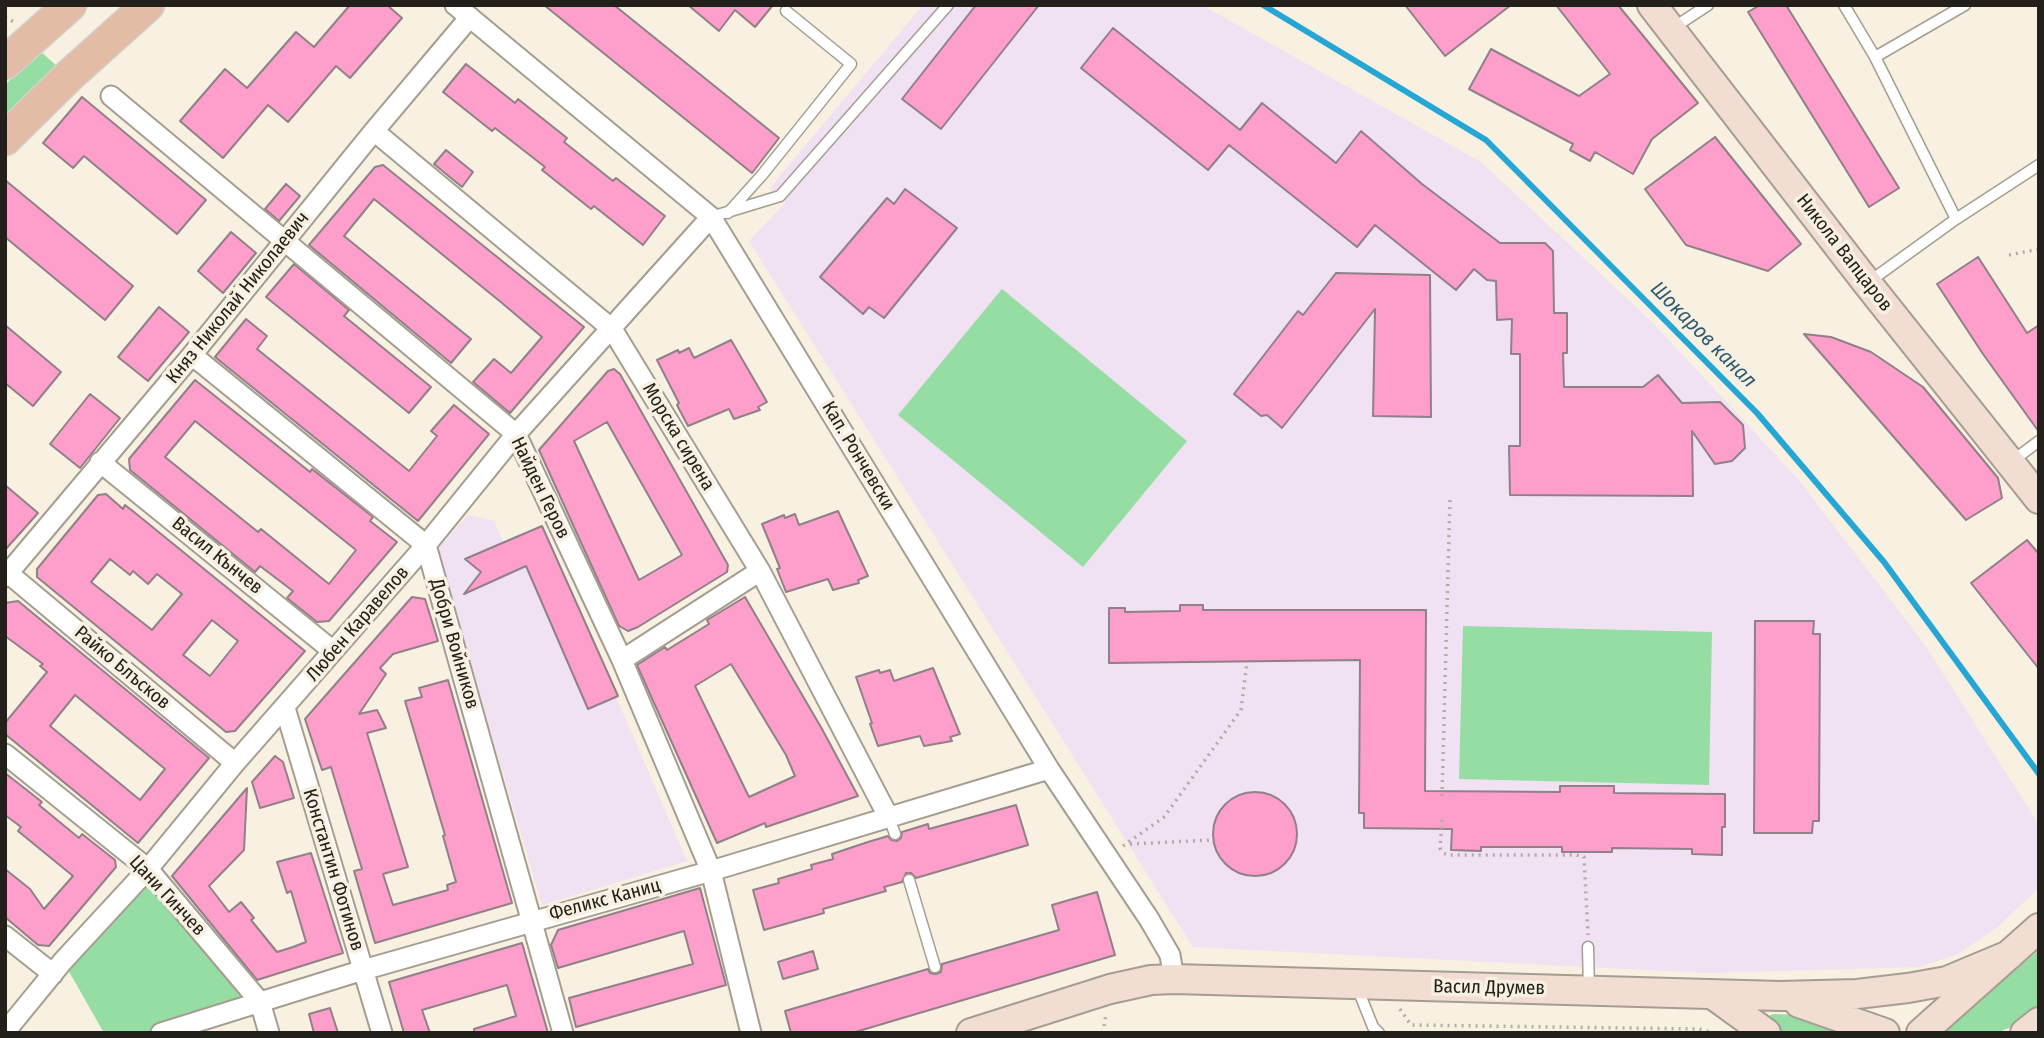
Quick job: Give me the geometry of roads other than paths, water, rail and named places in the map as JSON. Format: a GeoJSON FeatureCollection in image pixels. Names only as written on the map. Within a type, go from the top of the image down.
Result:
{"type":"FeatureCollection","features":[{"type":"Feature","properties":{"kind":"main road"},"geometry":{"type":"LineString","coordinates":[[5,63],[70,5]]}},
{"type":"Feature","properties":{"kind":"main road"},"geometry":{"type":"LineString","coordinates":[[5,139],[70,75],[148,5]]}},
{"type":"Feature","properties":{"kind":"street","name":"Никола Вапцаров"},"geometry":{"type":"LineString","coordinates":[[1652,5],[1867,284],[2039,499]]}},
{"type":"Feature","properties":{"kind":"street","name":"Кап. Рончевски"},"geometry":{"type":"LineString","coordinates":[[462,11],[719,215],[1049,769],[1149,919],[1170,955],[1174,979]]}},
{"type":"Feature","properties":{"kind":"street","name":"Княз Николай Николаевич"},"geometry":{"type":"LineString","coordinates":[[7,575],[192,355],[374,131],[462,11]]}},
{"type":"Feature","properties":{"kind":"street","name":"Найден Геров"},"geometry":{"type":"LineString","coordinates":[[111,96],[516,434],[622,660],[711,871],[729,953],[751,1033]]}},
{"type":"Feature","properties":{"kind":"street","name":"Морска сирена"},"geometry":{"type":"LineString","coordinates":[[374,131],[612,329],[760,571],[892,826]]}},
{"type":"Feature","properties":{"kind":"street","name":"Любен Каравелов"},"geometry":{"type":"LineString","coordinates":[[5,1032],[426,545],[516,434],[719,215]]}},
{"type":"Feature","properties":{"kind":"street"},"geometry":{"type":"LineString","coordinates":[[192,355],[426,545]]}},
{"type":"Feature","properties":{"kind":"street","name":"Васил Кънчев"},"geometry":{"type":"LineString","coordinates":[[100,462],[334,651]]}},
{"type":"Feature","properties":{"kind":"street","name":"Добри Войников"},"geometry":{"type":"LineString","coordinates":[[426,545],[563,1033]]}},
{"type":"Feature","properties":{"kind":"street"},"geometry":{"type":"LineString","coordinates":[[622,660],[760,571]]}},
{"type":"Feature","properties":{"kind":"street","name":"Райко Блъсков"},"geometry":{"type":"LineString","coordinates":[[7,575],[235,763]]}},
{"type":"Feature","properties":{"kind":"street","name":"Константин Фотинов"},"geometry":{"type":"LineString","coordinates":[[285,708],[382,1033]]}},
{"type":"Feature","properties":{"kind":"street","name":"Цани Гинчев"},"geometry":{"type":"LineString","coordinates":[[5,754],[148,869],[260,1002],[269,1033]]}},
{"type":"Feature","properties":{"kind":"street","name":"Феликс Каниц"},"geometry":{"type":"LineString","coordinates":[[161,1033],[533,920],[711,871],[892,826],[1049,769]]}},
{"type":"Feature","properties":{"kind":"street"},"geometry":{"type":"LineString","coordinates":[[1921,1033],[2039,928]]}},
{"type":"Feature","properties":{"kind":"street"},"geometry":{"type":"LineString","coordinates":[[5,936],[53,974]]}},
{"type":"Feature","properties":{"kind":"street","name":"Васил Друмев"},"geometry":{"type":"LineString","coordinates":[[971,1033],[1110,989],[1151,980],[1174,979],[1359,995],[1589,990],[1780,996],[1857,994],[1908,989],[1947,981],[2009,955]]}},
{"type":"Feature","properties":{"kind":"street"},"geometry":{"type":"LineString","coordinates":[[1710,993],[1766,1033]]}},
{"type":"Feature","properties":{"kind":"street"},"geometry":{"type":"LineString","coordinates":[[1780,996],[1885,1033]]}},
{"type":"Feature","properties":{"kind":"street"},"geometry":{"type":"LineString","coordinates":[[2025,1033],[2039,1022]]}},
{"type":"Feature","properties":{"kind":"lane"},"geometry":{"type":"LineString","coordinates":[[719,215],[780,196],[948,5]]}},
{"type":"Feature","properties":{"kind":"lane"},"geometry":{"type":"LineString","coordinates":[[1671,30],[1708,5]]}},
{"type":"Feature","properties":{"kind":"lane"},"geometry":{"type":"LineString","coordinates":[[1844,5],[1875,57],[1955,219]]}},
{"type":"Feature","properties":{"kind":"lane"},"geometry":{"type":"LineString","coordinates":[[1875,57],[1965,5]]}},
{"type":"Feature","properties":{"kind":"lane"},"geometry":{"type":"LineString","coordinates":[[719,215],[762,175],[851,64],[786,11]]}},
{"type":"Feature","properties":{"kind":"lane"},"geometry":{"type":"LineString","coordinates":[[1867,284],[1955,219],[2039,165]]}},
{"type":"Feature","properties":{"kind":"lane"},"geometry":{"type":"LineString","coordinates":[[2010,463],[2039,441]]}},
{"type":"Feature","properties":{"kind":"lane"},"geometry":{"type":"LineString","coordinates":[[909,880],[935,967]]}},
{"type":"Feature","properties":{"kind":"lane"},"geometry":{"type":"LineString","coordinates":[[1588,947],[1589,990]]}},
{"type":"Feature","properties":{"kind":"lane"},"geometry":{"type":"LineString","coordinates":[[1359,995],[1373,1027],[1379,1033]]}},
{"type":"Feature","properties":{"kind":"waterway","name":"Шокаров канал"},"geometry":{"type":"LineString","coordinates":[[1263,5],[1486,140],[1757,413],[1884,562],[2039,774]]}}]}
